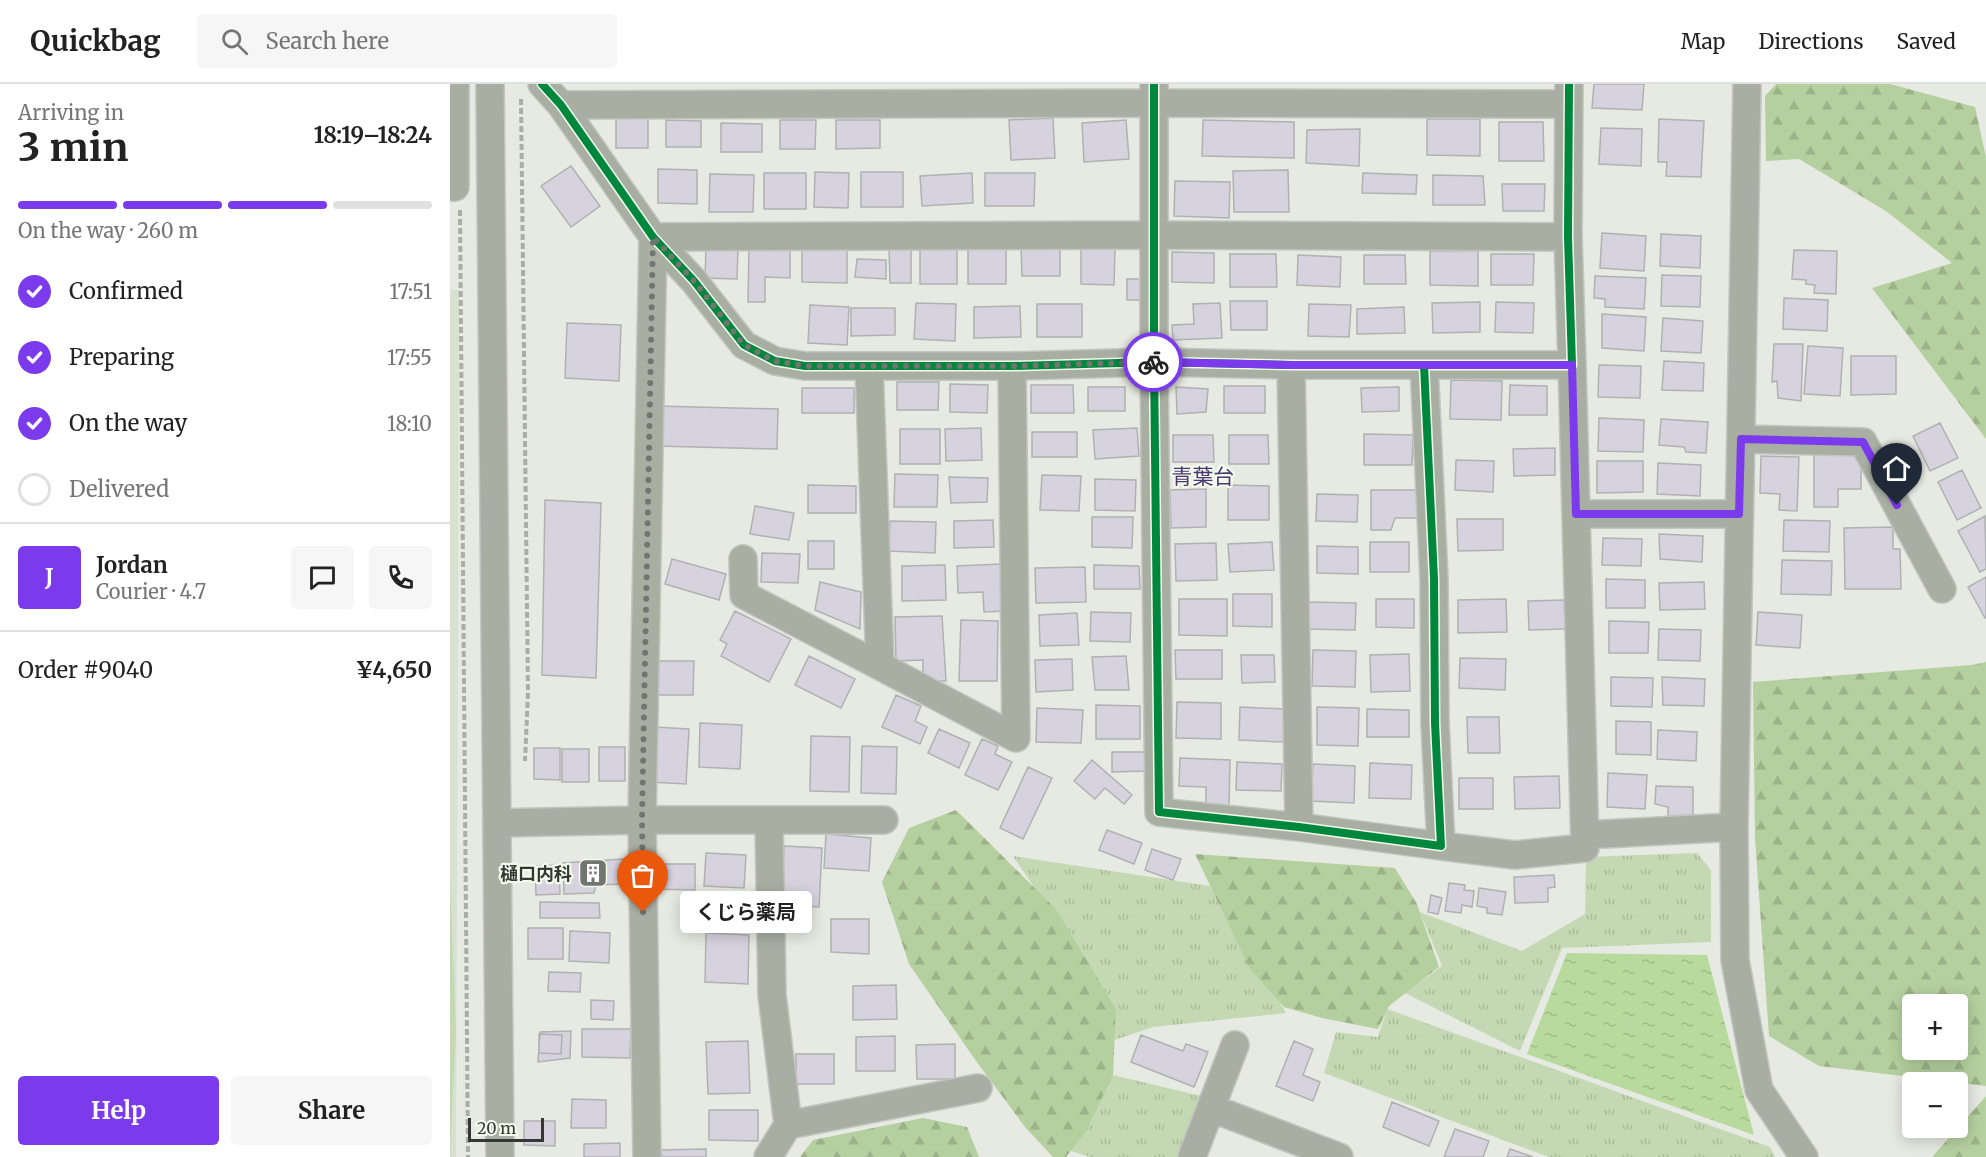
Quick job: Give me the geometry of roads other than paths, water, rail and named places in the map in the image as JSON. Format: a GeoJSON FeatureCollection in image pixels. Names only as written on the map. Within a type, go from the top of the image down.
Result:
{"type":"FeatureCollection","features":[{"type":"Feature","properties":{"kind":"street"},"geometry":{"type":"LineString","coordinates":[[455,84],[455,198]]}},
{"type":"Feature","properties":{"kind":"street"},"geometry":{"type":"LineString","coordinates":[[490,84],[500,1157]]}},
{"type":"Feature","properties":{"kind":"street"},"geometry":{"type":"LineString","coordinates":[[1747,84],[1734,827],[1735,960],[1759,1090],[1804,1157]]}},
{"type":"Feature","properties":{"kind":"street"},"geometry":{"type":"LineString","coordinates":[[532,90],[561,105],[653,237],[694,281],[744,345],[775,361],[805,366],[1012,366],[1154,362],[1291,365],[1572,365]]}},
{"type":"Feature","properties":{"kind":"street"},"geometry":{"type":"LineString","coordinates":[[561,105],[1154,93],[1569,94],[1568,237],[1585,848],[1515,855],[1299,826],[1159,812],[1154,362],[1154,93]]}},
{"type":"Feature","properties":{"kind":"street"},"geometry":{"type":"LineString","coordinates":[[653,237],[1154,235],[1568,237]]}},
{"type":"Feature","properties":{"kind":"street"},"geometry":{"type":"LineString","coordinates":[[647,1157],[642,820],[653,237]]}},
{"type":"Feature","properties":{"kind":"street"},"geometry":{"type":"LineString","coordinates":[[1291,365],[1299,826]]}},
{"type":"Feature","properties":{"kind":"street"},"geometry":{"type":"LineString","coordinates":[[1424,365],[1434,579],[1435,723],[1441,846]]}},
{"type":"Feature","properties":{"kind":"street"},"geometry":{"type":"LineString","coordinates":[[869,366],[880,666]]}},
{"type":"Feature","properties":{"kind":"street"},"geometry":{"type":"LineString","coordinates":[[743,559],[744,595],[1016,738],[1012,366]]}},
{"type":"Feature","properties":{"kind":"street"},"geometry":{"type":"LineString","coordinates":[[1741,439],[1863,442],[1942,589]]}},
{"type":"Feature","properties":{"kind":"street"},"geometry":{"type":"LineString","coordinates":[[1576,514],[1739,514]]}},
{"type":"Feature","properties":{"kind":"street"},"geometry":{"type":"LineString","coordinates":[[497,823],[642,820],[884,820]]}},
{"type":"Feature","properties":{"kind":"street"},"geometry":{"type":"LineString","coordinates":[[768,1157],[788,1125],[772,995],[769,820]]}},
{"type":"Feature","properties":{"kind":"street"},"geometry":{"type":"LineString","coordinates":[[1585,835],[1734,827]]}},
{"type":"Feature","properties":{"kind":"street"},"geometry":{"type":"LineString","coordinates":[[1192,1157],[1235,1045]]}},
{"type":"Feature","properties":{"kind":"street"},"geometry":{"type":"LineString","coordinates":[[788,1125],[978,1088]]}},
{"type":"Feature","properties":{"kind":"street"},"geometry":{"type":"LineString","coordinates":[[1211,1108],[1339,1157]]}},
{"type":"Feature","properties":{"kind":"water"},"geometry":{"type":"Polygon","coordinates":[[[1567,953],[1707,955],[1754,1135],[1527,1054],[1567,953]]]}},
{"type":"Feature","properties":{"kind":"place","name":"樋口内科"},"geometry":{"type":"Point","coordinates":[593,873]}},
{"type":"Feature","properties":{"kind":"place","name":"くじら薬局"},"geometry":{"type":"Point","coordinates":[643,912]}},
{"type":"Feature","properties":{"kind":"district","name":"青葉台"},"geometry":{"type":"Point","coordinates":[1203,476]}}]}
